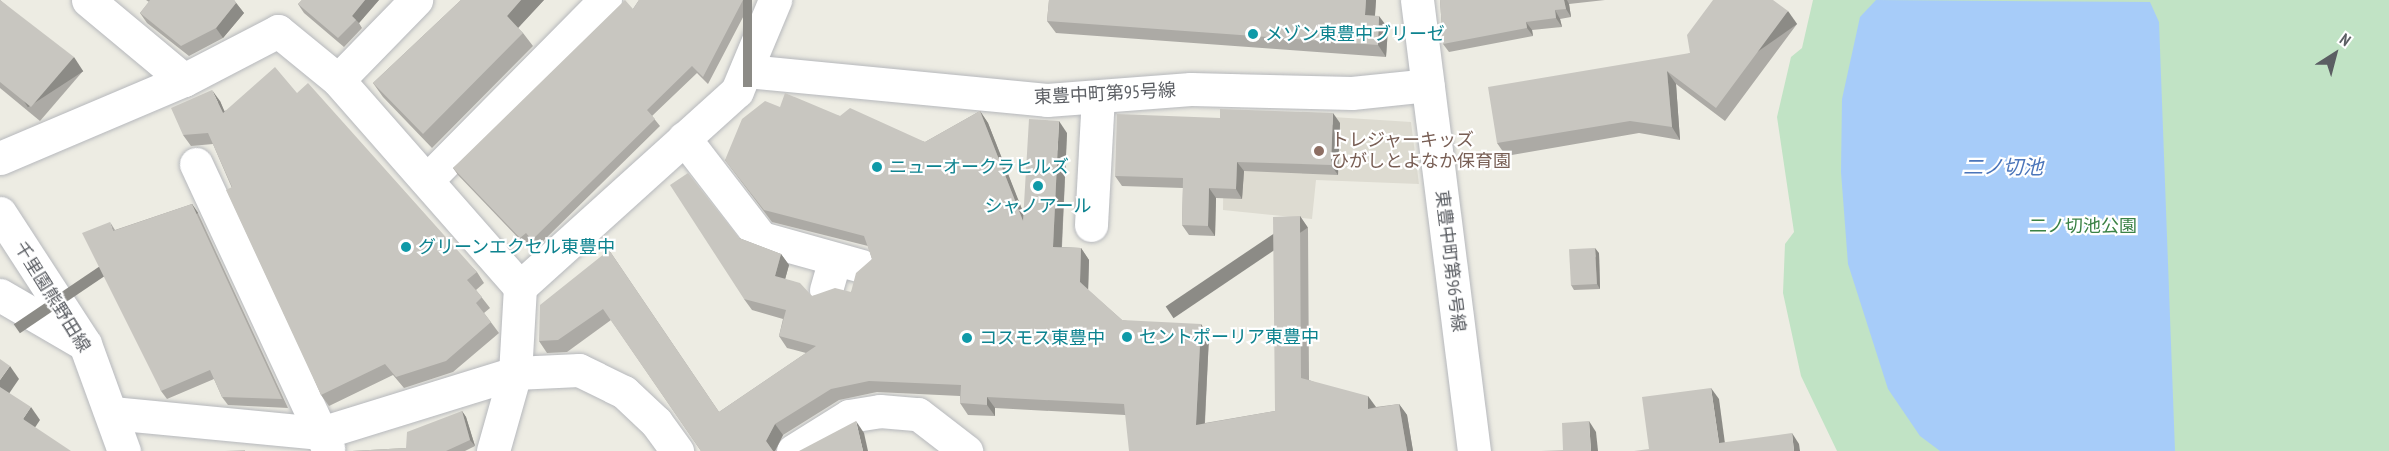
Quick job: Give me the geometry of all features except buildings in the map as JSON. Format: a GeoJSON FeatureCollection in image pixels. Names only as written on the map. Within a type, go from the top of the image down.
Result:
{"type":"FeatureCollection","features":[{"type":"Feature","properties":{"kind":"street"},"geometry":{"type":"LineString","coordinates":[[88,0],[184,80]]}},
{"type":"Feature","properties":{"kind":"street"},"geometry":{"type":"LineString","coordinates":[[427,180],[605,0]]}},
{"type":"Feature","properties":{"kind":"street"},"geometry":{"type":"LineString","coordinates":[[520,287],[737,91],[775,0]]}},
{"type":"Feature","properties":{"kind":"street","name":"東豊中町第96号線"},"geometry":{"type":"LineString","coordinates":[[1417,0],[1474,451]]}},
{"type":"Feature","properties":{"kind":"street"},"geometry":{"type":"LineString","coordinates":[[338,80],[404,4]]}},
{"type":"Feature","properties":{"kind":"street"},"geometry":{"type":"LineString","coordinates":[[0,158],[184,80],[278,31],[338,80],[520,287],[515,373],[493,451]]}},
{"type":"Feature","properties":{"kind":"street","name":"東豊中町第95号線"},"geometry":{"type":"LineString","coordinates":[[747,71],[1003,97],[1098,97],[1265,87],[1352,93],[1428,85]]}},
{"type":"Feature","properties":{"kind":"street"},"geometry":{"type":"LineString","coordinates":[[1091,225],[1098,97]]}},
{"type":"Feature","properties":{"kind":"street"},"geometry":{"type":"LineString","coordinates":[[684,138],[761,238],[848,262],[826,290]]}},
{"type":"Feature","properties":{"kind":"street"},"geometry":{"type":"LineString","coordinates":[[196,164],[325,442]]}},
{"type":"Feature","properties":{"kind":"street","name":"千里園熊野田線"},"geometry":{"type":"LineString","coordinates":[[0,213],[84,344],[112,413],[124,451]]}},
{"type":"Feature","properties":{"kind":"street"},"geometry":{"type":"LineString","coordinates":[[0,295],[84,344]]}},
{"type":"Feature","properties":{"kind":"street"},"geometry":{"type":"LineString","coordinates":[[112,413],[325,442],[515,373],[579,370],[624,392],[656,422],[677,451]]}},
{"type":"Feature","properties":{"kind":"street"},"geometry":{"type":"LineString","coordinates":[[793,451],[849,416],[880,411],[918,414],[966,451]]}},
{"type":"Feature","properties":{"kind":"shaded area","name":"トレジャーキッズ ひがしとよなか保育園"},"geometry":{"type":"Polygon","coordinates":[[[1224,110],[1411,122],[1419,184],[1316,180],[1312,219],[1223,210],[1224,110]]]}},
{"type":"Feature","properties":{"kind":"green space","name":"二ノ切池公園"},"geometry":{"type":"Polygon","coordinates":[[[1813,0],[2389,0],[2389,451],[1837,451],[1801,376],[1783,293],[1785,244],[1794,232],[1777,117],[1791,57],[1802,48],[1813,0]]]}},
{"type":"Feature","properties":{"kind":"water","name":"二ノ切池"},"geometry":{"type":"Polygon","coordinates":[[[1876,0],[2150,2],[2159,22],[2175,451],[1940,451],[1920,436],[1888,389],[1848,264],[1841,172],[1842,99],[1860,17],[1876,0]]]}},
{"type":"Feature","properties":{"kind":"place","name":"メゾン東豊中ブリーゼ"},"geometry":{"type":"Point","coordinates":[1253,34]}},
{"type":"Feature","properties":{"kind":"place","name":"トレジャーキッズ ひがしとよなか保育園"},"geometry":{"type":"Point","coordinates":[1319,151]}},
{"type":"Feature","properties":{"kind":"place","name":"ニューオークラヒルズ"},"geometry":{"type":"Point","coordinates":[877,167]}},
{"type":"Feature","properties":{"kind":"place","name":"シャノアール"},"geometry":{"type":"Point","coordinates":[1038,186]}},
{"type":"Feature","properties":{"kind":"place","name":"グリーンエクセル東豊中"},"geometry":{"type":"Point","coordinates":[406,247]}},
{"type":"Feature","properties":{"kind":"place","name":"セントポーリア東豊中"},"geometry":{"type":"Point","coordinates":[1127,337]}},
{"type":"Feature","properties":{"kind":"place","name":"コスモス東豊中"},"geometry":{"type":"Point","coordinates":[967,338]}}]}
